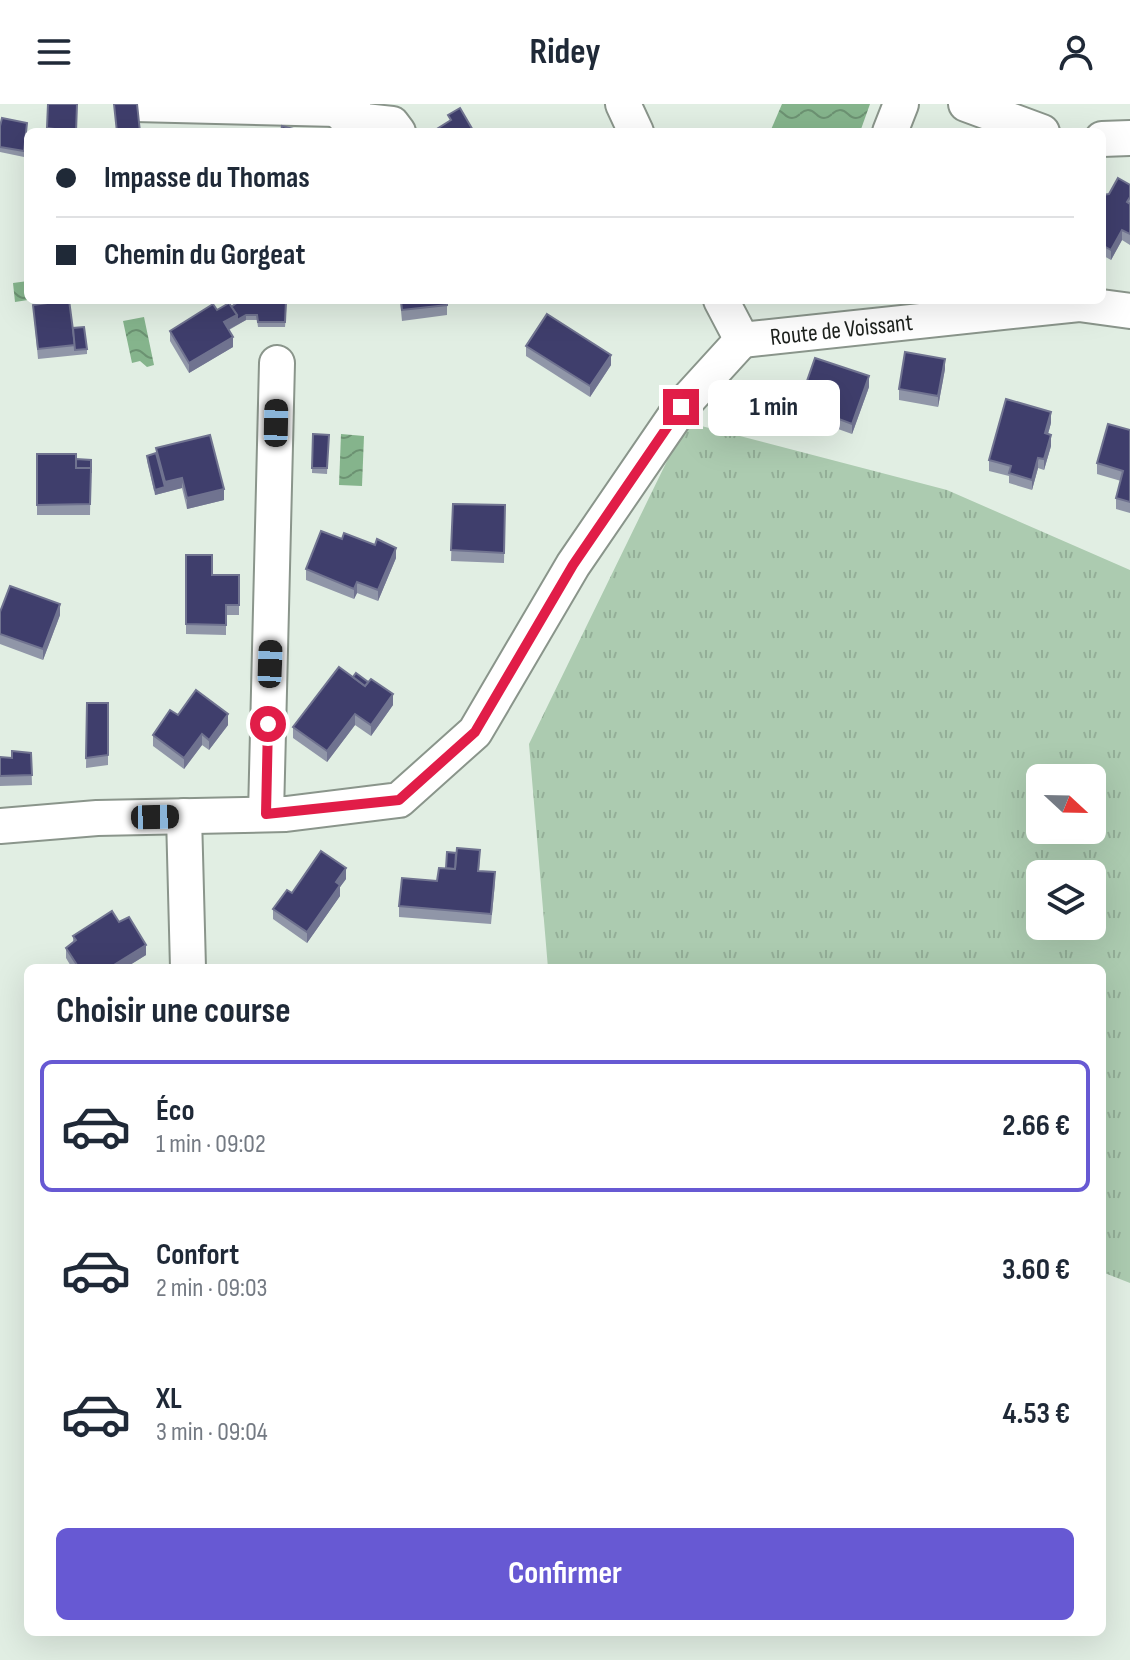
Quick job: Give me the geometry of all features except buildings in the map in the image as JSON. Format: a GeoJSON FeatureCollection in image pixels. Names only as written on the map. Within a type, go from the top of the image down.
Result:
{"type":"FeatureCollection","features":[{"type":"Feature","properties":{"kind":"street"},"geometry":{"type":"LineString","coordinates":[[135,104],[345,106],[347,119],[392,124],[395,128]]}},
{"type":"Feature","properties":{"kind":"street"},"geometry":{"type":"LineString","coordinates":[[623,104],[634,128]]}},
{"type":"Feature","properties":{"kind":"street"},"geometry":{"type":"LineString","coordinates":[[892,128],[901,104]]}},
{"type":"Feature","properties":{"kind":"street"},"geometry":{"type":"LineString","coordinates":[[966,104],[1031,128]]}},
{"type":"Feature","properties":{"kind":"street"},"geometry":{"type":"LineString","coordinates":[[1106,139],[1130,138]]}},
{"type":"Feature","properties":{"kind":"street"},"geometry":{"type":"LineString","coordinates":[[0,826],[266,814],[399,800],[475,732],[573,565],[681,407],[742,340],[723,304]]}},
{"type":"Feature","properties":{"kind":"street","name":"Route de Voissant"},"geometry":{"type":"LineString","coordinates":[[742,340],[834,316],[1079,304],[1130,311]]}},
{"type":"Feature","properties":{"kind":"street"},"geometry":{"type":"LineString","coordinates":[[266,814],[277,363]]}},
{"type":"Feature","properties":{"kind":"street"},"geometry":{"type":"LineString","coordinates":[[184,816],[188,964]]}},
{"type":"Feature","properties":{"kind":"green space"},"geometry":{"type":"Polygon","coordinates":[[[686,422],[947,490],[1130,570],[1130,1283],[1106,1274],[1106,964],[548,964],[529,744],[686,422]]]}},
{"type":"Feature","properties":{"kind":"water"},"geometry":{"type":"Polygon","coordinates":[[[782,104],[870,104],[861,128],[772,128],[782,104]]]}},
{"type":"Feature","properties":{"kind":"water"},"geometry":{"type":"Polygon","coordinates":[[[24,282],[24,301],[15,302],[13,283],[24,282]]]}},
{"type":"Feature","properties":{"kind":"water"},"geometry":{"type":"Polygon","coordinates":[[[144,317],[154,365],[147,367],[140,361],[132,363],[123,321],[144,317]]]}},
{"type":"Feature","properties":{"kind":"water"},"geometry":{"type":"Polygon","coordinates":[[[341,434],[364,436],[362,486],[339,485],[341,434]]]}},
{"type":"Feature","properties":{"kind":"route"},"geometry":{"type":"LineString","coordinates":[[268,724],[266,814],[399,800],[475,732],[573,565],[681,407]]}}]}
